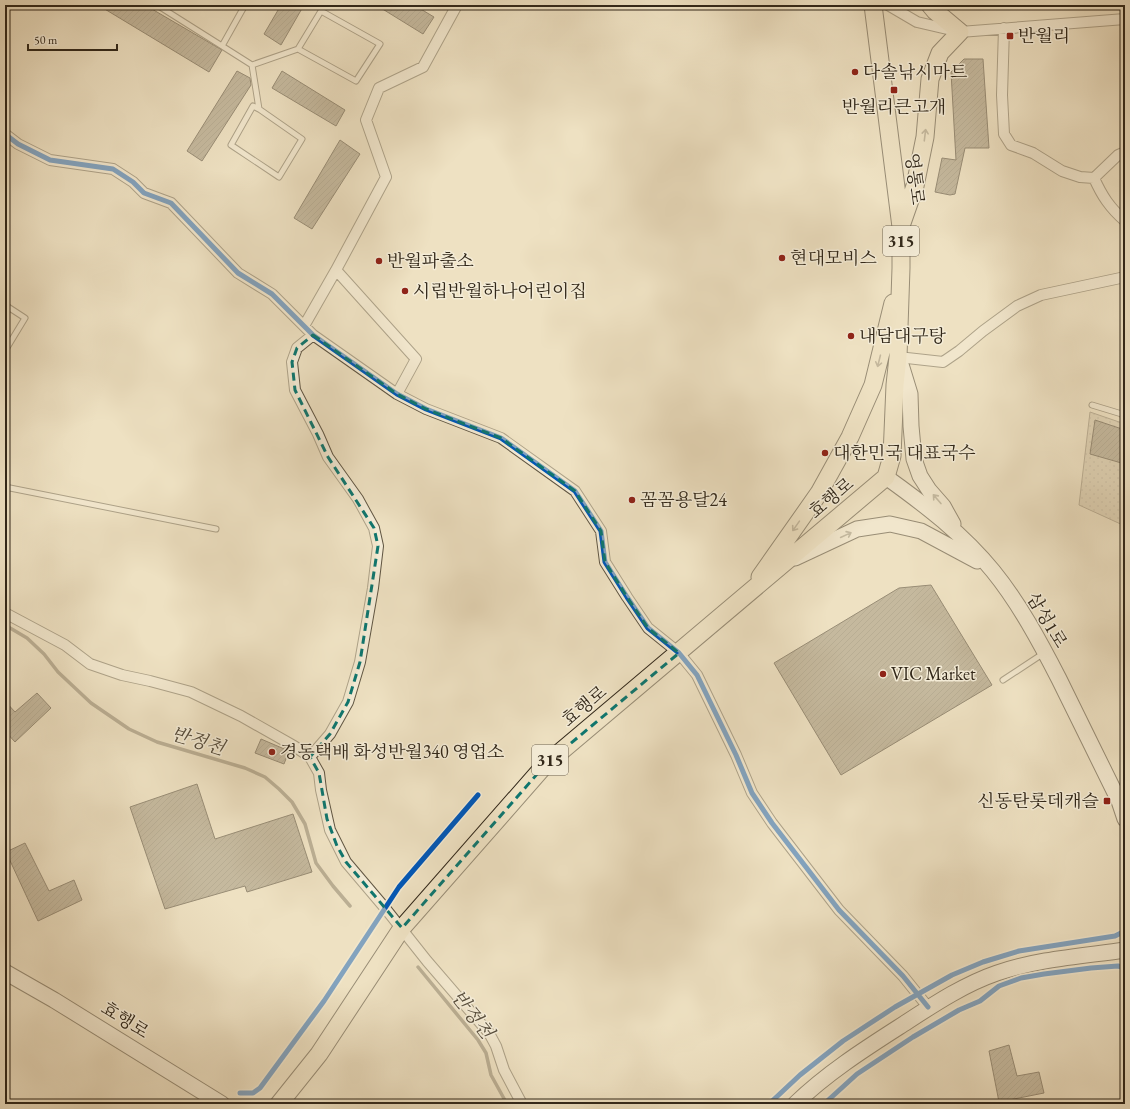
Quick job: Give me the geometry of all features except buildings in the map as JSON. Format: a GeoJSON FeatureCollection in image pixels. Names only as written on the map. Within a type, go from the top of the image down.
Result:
{"type":"FeatureCollection","features":[{"type":"Feature","properties":{"kind":"main road","name":"영통로"},"geometry":{"type":"LineString","coordinates":[[873,5],[901,227],[898,357],[895,385],[892,456],[886,477]]}},
{"type":"Feature","properties":{"kind":"main road"},"geometry":{"type":"LineString","coordinates":[[901,227],[915,186],[925,137],[930,79],[940,53],[960,32],[930,5]]}},
{"type":"Feature","properties":{"kind":"main road","name":"315"},"geometry":{"type":"LineString","coordinates":[[745,597],[819,493],[850,437],[873,385],[901,268]]}},
{"type":"Feature","properties":{"kind":"main road"},"geometry":{"type":"LineString","coordinates":[[898,357],[910,394],[914,459],[920,476],[942,506],[957,532]]}},
{"type":"Feature","properties":{"kind":"main road","name":"효행로"},"geometry":{"type":"LineString","coordinates":[[279,1104],[320,1054],[402,928],[546,764],[886,477]]}},
{"type":"Feature","properties":{"kind":"main road","name":"삼성1로"},"geometry":{"type":"LineString","coordinates":[[886,477],[923,503],[957,532],[993,570],[1018,606],[1045,653],[1122,801],[1125,819]]}},
{"type":"Feature","properties":{"kind":"main road"},"geometry":{"type":"LineString","coordinates":[[785,563],[858,529],[890,524],[921,531],[948,544],[993,570]]}},
{"type":"Feature","properties":{"kind":"main road"},"geometry":{"type":"LineString","coordinates":[[795,1104],[845,1062],[928,1007],[980,979],[999,972],[1048,961],[1125,950]]}},
{"type":"Feature","properties":{"kind":"main road","name":"효행로"},"geometry":{"type":"LineString","coordinates":[[5,972],[54,1000],[222,1104]]}},
{"type":"Feature","properties":{"kind":"street"},"geometry":{"type":"LineString","coordinates":[[304,326],[386,177],[366,120],[380,88],[423,67],[457,5]]}},
{"type":"Feature","properties":{"kind":"street"},"geometry":{"type":"LineString","coordinates":[[888,5],[917,22],[960,32],[1125,19]]}},
{"type":"Feature","properties":{"kind":"street"},"geometry":{"type":"LineString","coordinates":[[1004,28],[1002,95],[1004,134],[1011,145],[1033,153],[1062,171],[1094,178]]}},
{"type":"Feature","properties":{"kind":"street"},"geometry":{"type":"LineString","coordinates":[[5,134],[18,144],[50,160],[113,169],[133,182],[144,193],[171,202],[238,273],[272,294],[313,335],[397,394],[426,409],[501,438],[575,491],[601,531],[605,562],[623,591],[648,628],[679,653],[697,675],[736,755],[752,793],[772,823],[839,910],[903,976],[928,1007]]}},
{"type":"Feature","properties":{"kind":"street"},"geometry":{"type":"LineString","coordinates":[[1094,178],[1118,155],[1125,152]]}},
{"type":"Feature","properties":{"kind":"street"},"geometry":{"type":"LineString","coordinates":[[1094,178],[1103,197],[1125,221]]}},
{"type":"Feature","properties":{"kind":"street"},"geometry":{"type":"LineString","coordinates":[[336,270],[416,359],[397,394]]}},
{"type":"Feature","properties":{"kind":"street"},"geometry":{"type":"LineString","coordinates":[[898,357],[943,362],[960,351],[983,331],[1017,306],[1041,295],[1125,277]]}},
{"type":"Feature","properties":{"kind":"street"},"geometry":{"type":"LineString","coordinates":[[310,757],[330,734],[348,702],[360,662],[373,588],[378,546],[374,528],[358,499],[328,457],[295,390],[292,362],[297,348],[313,335]]}},
{"type":"Feature","properties":{"kind":"street"},"geometry":{"type":"LineString","coordinates":[[5,613],[66,645],[90,664],[122,675],[192,692],[241,716],[294,746],[310,757],[319,774],[330,830],[346,862],[402,928],[427,961],[489,1033],[496,1046],[504,1070],[522,1104]]}},
{"type":"Feature","properties":{"kind":"lane"},"geometry":{"type":"LineString","coordinates":[[157,5],[252,65],[259,109],[302,139],[280,177],[231,145],[253,106],[259,109]]}},
{"type":"Feature","properties":{"kind":"lane"},"geometry":{"type":"LineString","coordinates":[[222,46],[245,5]]}},
{"type":"Feature","properties":{"kind":"lane"},"geometry":{"type":"LineString","coordinates":[[252,65],[298,49],[321,11],[380,44],[356,81],[298,49]]}},
{"type":"Feature","properties":{"kind":"lane"},"geometry":{"type":"LineString","coordinates":[[5,305],[25,318],[5,351]]}},
{"type":"Feature","properties":{"kind":"lane"},"geometry":{"type":"LineString","coordinates":[[1092,405],[1125,415]]}},
{"type":"Feature","properties":{"kind":"lane"},"geometry":{"type":"LineString","coordinates":[[5,486],[216,529]]}},
{"type":"Feature","properties":{"kind":"lane"},"geometry":{"type":"LineString","coordinates":[[1003,680],[1045,653]]}},
{"type":"Feature","properties":{"kind":"highlighted area"},"geometry":{"type":"Polygon","coordinates":[[[313,335],[397,394],[426,409],[501,438],[575,491],[601,531],[605,562],[627,597],[648,628],[679,653],[546,764],[402,928],[346,862],[337,846],[327,819],[319,773],[310,757],[330,734],[348,702],[360,662],[378,546],[374,528],[328,457],[295,390],[292,362],[297,348],[313,335]]]}},
{"type":"Feature","properties":{"kind":"shaded area"},"geometry":{"type":"Polygon","coordinates":[[[1090,412],[1125,424],[1125,526],[1079,505],[1090,412]]]}},
{"type":"Feature","properties":{"kind":"waterway","name":"반정천"},"geometry":{"type":"LineString","coordinates":[[5,625],[27,638],[44,654],[58,672],[91,703],[129,729],[157,742],[245,768],[265,777],[292,802],[305,824],[316,863],[350,906]]}},
{"type":"Feature","properties":{"kind":"waterway","name":"반정천"},"geometry":{"type":"LineString","coordinates":[[418,967],[478,1040],[486,1053],[491,1075],[507,1104]]}},
{"type":"Feature","properties":{"kind":"cycle path"},"geometry":{"type":"LineString","coordinates":[[5,134],[18,144],[50,160],[113,169],[133,182],[144,193],[171,203],[238,273],[272,294],[313,335],[397,394],[426,409],[501,438],[575,491],[601,531],[605,562],[627,597],[648,628],[679,653],[697,675],[736,755],[752,793],[772,823],[839,910],[903,976],[928,1007]]}},
{"type":"Feature","properties":{"kind":"cycle path"},"geometry":{"type":"LineString","coordinates":[[240,1093],[253,1093],[260,1088],[324,1001],[399,887],[478,795]]}},
{"type":"Feature","properties":{"kind":"cycle path"},"geometry":{"type":"LineString","coordinates":[[769,1104],[800,1075],[843,1041],[895,1007],[952,975],[983,962],[1019,951],[1115,936],[1125,931]]}},
{"type":"Feature","properties":{"kind":"cycle path"},"geometry":{"type":"LineString","coordinates":[[824,1104],[857,1074],[913,1037],[959,1010],[980,1001],[999,986],[1021,978],[1044,974],[1091,968],[1118,966],[1125,968]]}},
{"type":"Feature","properties":{"kind":"place","name":"반월리"},"geometry":{"type":"Point","coordinates":[1010,36]}},
{"type":"Feature","properties":{"kind":"place","name":"다솔낚시마트"},"geometry":{"type":"Point","coordinates":[855,72]}},
{"type":"Feature","properties":{"kind":"place","name":"반월리큰고개"},"geometry":{"type":"Point","coordinates":[894,90]}},
{"type":"Feature","properties":{"kind":"place","name":"현대모비스"},"geometry":{"type":"Point","coordinates":[782,258]}},
{"type":"Feature","properties":{"kind":"place","name":"반월파출소"},"geometry":{"type":"Point","coordinates":[379,261]}},
{"type":"Feature","properties":{"kind":"place","name":"시립반월하나어린이집"},"geometry":{"type":"Point","coordinates":[405,291]}},
{"type":"Feature","properties":{"kind":"place","name":"내담대구탕"},"geometry":{"type":"Point","coordinates":[851,336]}},
{"type":"Feature","properties":{"kind":"place","name":"대한민국 대표국수"},"geometry":{"type":"Point","coordinates":[825,453]}},
{"type":"Feature","properties":{"kind":"place","name":"꼼꼼용달24"},"geometry":{"type":"Point","coordinates":[632,500]}},
{"type":"Feature","properties":{"kind":"place","name":"VIC Market"},"geometry":{"type":"Point","coordinates":[883,674]}},
{"type":"Feature","properties":{"kind":"place","name":"경동택배 화성반월340 영업소"},"geometry":{"type":"Point","coordinates":[272,752]}},
{"type":"Feature","properties":{"kind":"place","name":"신동탄롯데캐슬"},"geometry":{"type":"Point","coordinates":[1107,801]}}]}
